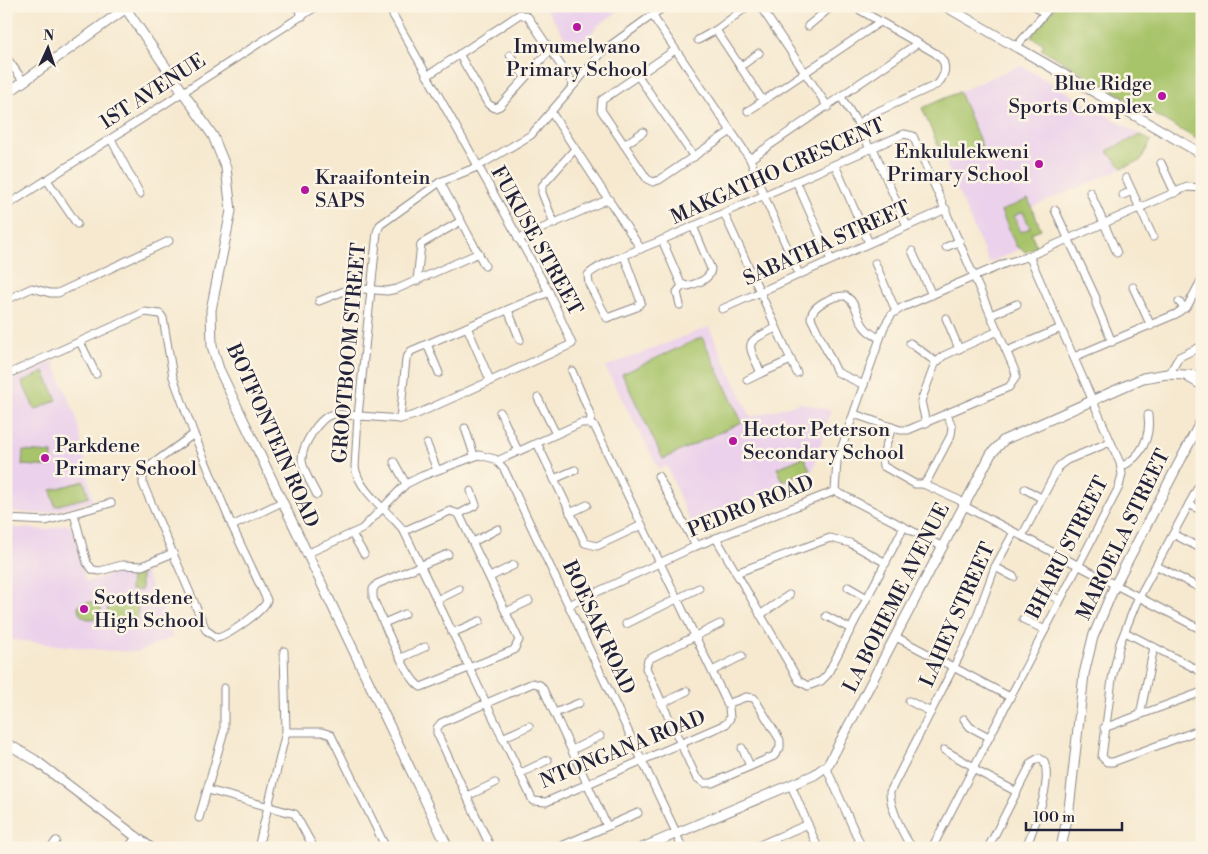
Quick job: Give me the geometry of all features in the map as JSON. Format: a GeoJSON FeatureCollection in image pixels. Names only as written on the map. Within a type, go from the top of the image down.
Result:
{"type":"FeatureCollection","features":[{"type":"Feature","properties":{"kind":"street"},"geometry":{"type":"LineString","coordinates":[[296,6],[303,16]]}},
{"type":"Feature","properties":{"kind":"street","name":"1ST AVENUE"},"geometry":{"type":"LineString","coordinates":[[6,206],[318,6]]}},
{"type":"Feature","properties":{"kind":"street","name":"FUKUSE STREET"},"geometry":{"type":"LineString","coordinates":[[316,495],[304,467],[303,454],[326,416],[400,419],[414,415],[572,344],[549,292],[388,6]]}},
{"type":"Feature","properties":{"kind":"street","name":"GROOTBOOM STREET"},"geometry":{"type":"LineString","coordinates":[[384,507],[364,487],[356,472],[358,416],[370,288],[377,232],[380,225],[440,182],[477,167],[530,135],[612,43],[665,6]]}},
{"type":"Feature","properties":{"kind":"street"},"geometry":{"type":"LineString","coordinates":[[698,40],[716,30],[748,6]]}},
{"type":"Feature","properties":{"kind":"street"},"geometry":{"type":"LineString","coordinates":[[760,6],[828,107]]}},
{"type":"Feature","properties":{"kind":"street"},"geometry":{"type":"LineString","coordinates":[[808,26],[832,6]]}},
{"type":"Feature","properties":{"kind":"street"},"geometry":{"type":"LineString","coordinates":[[853,6],[942,58],[945,73],[938,84],[872,114],[858,124]]}},
{"type":"Feature","properties":{"kind":"street"},"geometry":{"type":"LineString","coordinates":[[945,6],[1202,154]]}},
{"type":"Feature","properties":{"kind":"street"},"geometry":{"type":"LineString","coordinates":[[1035,6],[1044,13]]}},
{"type":"Feature","properties":{"kind":"street"},"geometry":{"type":"LineString","coordinates":[[1016,47],[1051,6]]}},
{"type":"Feature","properties":{"kind":"street"},"geometry":{"type":"LineString","coordinates":[[6,94],[126,7]]}},
{"type":"Feature","properties":{"kind":"street","name":"BOTFONTEIN ROAD"},"geometry":{"type":"LineString","coordinates":[[126,7],[184,92],[220,150],[226,168],[231,196],[229,225],[212,304],[212,346],[218,369],[306,554],[366,672],[448,848]]}},
{"type":"Feature","properties":{"kind":"street"},"geometry":{"type":"LineString","coordinates":[[427,76],[520,14],[528,17],[574,85]]}},
{"type":"Feature","properties":{"kind":"street"},"geometry":{"type":"LineString","coordinates":[[652,15],[750,159],[764,196],[799,274]]}},
{"type":"Feature","properties":{"kind":"street"},"geometry":{"type":"LineString","coordinates":[[748,112],[880,22]]}},
{"type":"Feature","properties":{"kind":"street"},"geometry":{"type":"LineString","coordinates":[[716,30],[764,101]]}},
{"type":"Feature","properties":{"kind":"street"},"geometry":{"type":"LineString","coordinates":[[750,159],[828,107],[918,43]]}},
{"type":"Feature","properties":{"kind":"street"},"geometry":{"type":"LineString","coordinates":[[459,54],[488,104],[493,108],[500,106],[550,50]]}},
{"type":"Feature","properties":{"kind":"street"},"geometry":{"type":"LineString","coordinates":[[675,50],[602,100],[600,110],[624,145],[648,179],[653,182],[659,180],[731,131]]}},
{"type":"Feature","properties":{"kind":"street"},"geometry":{"type":"LineString","coordinates":[[740,67],[759,53]]}},
{"type":"Feature","properties":{"kind":"street"},"geometry":{"type":"LineString","coordinates":[[510,55],[526,77]]}},
{"type":"Feature","properties":{"kind":"street"},"geometry":{"type":"LineString","coordinates":[[6,57],[24,82]]}},
{"type":"Feature","properties":{"kind":"street"},"geometry":{"type":"LineString","coordinates":[[638,76],[694,157]]}},
{"type":"Feature","properties":{"kind":"street"},"geometry":{"type":"LineString","coordinates":[[841,97],[872,149],[908,226]]}},
{"type":"Feature","properties":{"kind":"street"},"geometry":{"type":"LineString","coordinates":[[551,112],[641,249]]}},
{"type":"Feature","properties":{"kind":"street"},"geometry":{"type":"LineString","coordinates":[[624,145],[643,132]]}},
{"type":"Feature","properties":{"kind":"street","name":"MAKGATHO CRESCENT"},"geometry":{"type":"LineString","coordinates":[[624,256],[641,302],[637,307],[606,318],[589,284],[588,275],[592,270],[624,256],[662,240],[693,226],[764,196],[796,181],[872,149],[904,134],[913,136],[1016,374],[1012,385],[926,423],[906,430],[892,427]]}},
{"type":"Feature","properties":{"kind":"street"},"geometry":{"type":"LineString","coordinates":[[111,139],[140,194]]}},
{"type":"Feature","properties":{"kind":"street"},"geometry":{"type":"LineString","coordinates":[[554,224],[542,193],[542,186],[575,149]]}},
{"type":"Feature","properties":{"kind":"street"},"geometry":{"type":"LineString","coordinates":[[1161,163],[1175,193]]}},
{"type":"Feature","properties":{"kind":"street"},"geometry":{"type":"LineString","coordinates":[[834,165],[869,243]]}},
{"type":"Feature","properties":{"kind":"street"},"geometry":{"type":"LineString","coordinates":[[1126,178],[1154,237]]}},
{"type":"Feature","properties":{"kind":"street"},"geometry":{"type":"LineString","coordinates":[[47,180],[76,224]]}},
{"type":"Feature","properties":{"kind":"street"},"geometry":{"type":"LineString","coordinates":[[796,181],[831,260]]}},
{"type":"Feature","properties":{"kind":"street"},"geometry":{"type":"LineString","coordinates":[[440,182],[485,266]]}},
{"type":"Feature","properties":{"kind":"street"},"geometry":{"type":"LineString","coordinates":[[835,491],[836,466],[886,322],[896,311],[1016,258],[1027,258],[1191,186],[1202,188]]}},
{"type":"Feature","properties":{"kind":"street"},"geometry":{"type":"LineString","coordinates":[[1123,194],[1132,191]]}},
{"type":"Feature","properties":{"kind":"street"},"geometry":{"type":"LineString","coordinates":[[1090,192],[1117,253]]}},
{"type":"Feature","properties":{"kind":"street"},"geometry":{"type":"LineString","coordinates":[[518,239],[609,199]]}},
{"type":"Feature","properties":{"kind":"street","name":"SABATHA STREET"},"geometry":{"type":"LineString","coordinates":[[722,309],[946,209]]}},
{"type":"Feature","properties":{"kind":"street"},"geometry":{"type":"LineString","coordinates":[[1055,210],[1096,298],[1096,304],[1112,342]]}},
{"type":"Feature","properties":{"kind":"street"},"geometry":{"type":"LineString","coordinates":[[724,213],[797,373]]}},
{"type":"Feature","properties":{"kind":"street"},"geometry":{"type":"LineString","coordinates":[[417,281],[421,244],[461,221]]}},
{"type":"Feature","properties":{"kind":"street"},"geometry":{"type":"LineString","coordinates":[[683,285],[688,286],[706,279],[711,271],[693,226]]}},
{"type":"Feature","properties":{"kind":"street"},"geometry":{"type":"LineString","coordinates":[[662,240],[683,285]]}},
{"type":"Feature","properties":{"kind":"street"},"geometry":{"type":"LineString","coordinates":[[946,247],[960,241]]}},
{"type":"Feature","properties":{"kind":"street"},"geometry":{"type":"LineString","coordinates":[[6,300],[32,288],[50,293],[58,292],[169,242]]}},
{"type":"Feature","properties":{"kind":"street"},"geometry":{"type":"LineString","coordinates":[[912,251],[932,295]]}},
{"type":"Feature","properties":{"kind":"street"},"geometry":{"type":"LineString","coordinates":[[319,301],[352,288],[392,291],[479,253]]}},
{"type":"Feature","properties":{"kind":"street","name":"BHARU STREET"},"geometry":{"type":"LineString","coordinates":[[932,848],[1122,478],[1121,467],[1074,357],[1031,260],[1027,258]]}},
{"type":"Feature","properties":{"kind":"street"},"geometry":{"type":"LineString","coordinates":[[875,263],[896,311]]}},
{"type":"Feature","properties":{"kind":"street"},"geometry":{"type":"LineString","coordinates":[[1074,357],[1151,326],[1185,308],[1202,279]]}},
{"type":"Feature","properties":{"kind":"street"},"geometry":{"type":"LineString","coordinates":[[680,305],[677,292],[683,285]]}},
{"type":"Feature","properties":{"kind":"street"},"geometry":{"type":"LineString","coordinates":[[1133,287],[1151,326]]}},
{"type":"Feature","properties":{"kind":"street"},"geometry":{"type":"LineString","coordinates":[[400,419],[407,356],[411,351],[549,292]]}},
{"type":"Feature","properties":{"kind":"street"},"geometry":{"type":"LineString","coordinates":[[864,385],[837,372],[811,318],[812,310],[839,297],[846,296],[851,301],[867,332],[880,338]]}},
{"type":"Feature","properties":{"kind":"street"},"geometry":{"type":"LineString","coordinates":[[1179,302],[1185,308]]}},
{"type":"Feature","properties":{"kind":"street"},"geometry":{"type":"LineString","coordinates":[[991,315],[1018,304]]}},
{"type":"Feature","properties":{"kind":"street"},"geometry":{"type":"LineString","coordinates":[[508,310],[520,340]]}},
{"type":"Feature","properties":{"kind":"street"},"geometry":{"type":"LineString","coordinates":[[6,375],[145,312],[160,314],[165,323],[169,360],[174,378],[194,434],[232,526],[267,600],[264,608],[221,637],[212,636],[206,630],[142,478],[147,468],[194,434]]}},
{"type":"Feature","properties":{"kind":"street"},"geometry":{"type":"LineString","coordinates":[[946,318],[960,348]]}},
{"type":"Feature","properties":{"kind":"street"},"geometry":{"type":"LineString","coordinates":[[467,327],[490,380]]}},
{"type":"Feature","properties":{"kind":"street"},"geometry":{"type":"LineString","coordinates":[[761,373],[750,350],[750,344],[755,338],[776,328]]}},
{"type":"Feature","properties":{"kind":"street"},"geometry":{"type":"LineString","coordinates":[[1007,351],[1061,328]]}},
{"type":"Feature","properties":{"kind":"street"},"geometry":{"type":"LineString","coordinates":[[926,423],[921,401],[936,362],[960,348],[998,331]]}},
{"type":"Feature","properties":{"kind":"street"},"geometry":{"type":"LineString","coordinates":[[80,342],[96,374]]}},
{"type":"Feature","properties":{"kind":"street"},"geometry":{"type":"LineString","coordinates":[[910,342],[936,362]]}},
{"type":"Feature","properties":{"kind":"street"},"geometry":{"type":"LineString","coordinates":[[427,344],[439,373]]}},
{"type":"Feature","properties":{"kind":"street"},"geometry":{"type":"LineString","coordinates":[[1170,374],[1179,357],[1202,346]]}},
{"type":"Feature","properties":{"kind":"street"},"geometry":{"type":"LineString","coordinates":[[747,380],[791,360]]}},
{"type":"Feature","properties":{"kind":"street","name":"NTONGANA ROAD"},"geometry":{"type":"LineString","coordinates":[[384,507],[404,531],[531,799],[539,803],[589,784],[726,724],[731,714],[727,704],[596,429],[590,423],[591,416],[572,371]]}},
{"type":"Feature","properties":{"kind":"street","name":"LA BOHEME AVENUE"},"geometry":{"type":"LineString","coordinates":[[826,767],[833,758],[991,454],[1004,440],[1143,378],[1170,374],[1202,376]]}},
{"type":"Feature","properties":{"kind":"street","name":"LA BOHEME AVENUE"},"geometry":{"type":"LineString","coordinates":[[1184,375],[1202,385]]}},
{"type":"Feature","properties":{"kind":"street"},"geometry":{"type":"LineString","coordinates":[[538,398],[556,434]]}},
{"type":"Feature","properties":{"kind":"street"},"geometry":{"type":"LineString","coordinates":[[500,412],[518,451]]}},
{"type":"Feature","properties":{"kind":"street"},"geometry":{"type":"LineString","coordinates":[[854,414],[892,427],[882,460],[883,466],[915,484],[923,484],[965,504],[1014,532],[1202,630]]}},
{"type":"Feature","properties":{"kind":"street"},"geometry":{"type":"LineString","coordinates":[[923,484],[928,479],[951,435],[952,427],[947,414]]}},
{"type":"Feature","properties":{"kind":"street"},"geometry":{"type":"LineString","coordinates":[[1121,467],[1132,461],[1141,452],[1149,431],[1148,415]]}},
{"type":"Feature","properties":{"kind":"street","name":"MAROELA STREET"},"geometry":{"type":"LineString","coordinates":[[1060,848],[1069,810],[1086,664],[1098,622],[1115,585],[1202,419]]}},
{"type":"Feature","properties":{"kind":"street"},"geometry":{"type":"LineString","coordinates":[[306,554],[352,534],[384,507],[406,484],[474,455],[488,456],[497,461],[580,423],[590,423]]}},
{"type":"Feature","properties":{"kind":"street"},"geometry":{"type":"LineString","coordinates":[[465,428],[474,455]]}},
{"type":"Feature","properties":{"kind":"street"},"geometry":{"type":"LineString","coordinates":[[1022,536],[1060,466],[1067,460],[1110,442]]}},
{"type":"Feature","properties":{"kind":"street"},"geometry":{"type":"LineString","coordinates":[[537,443],[583,541],[590,546],[597,546],[642,525]]}},
{"type":"Feature","properties":{"kind":"street"},"geometry":{"type":"LineString","coordinates":[[426,444],[437,470]]}},
{"type":"Feature","properties":{"kind":"street","name":"BOESAK ROAD"},"geometry":{"type":"LineString","coordinates":[[497,461],[504,469],[682,848]]}},
{"type":"Feature","properties":{"kind":"street"},"geometry":{"type":"LineString","coordinates":[[394,462],[406,484]]}},
{"type":"Feature","properties":{"kind":"street"},"geometry":{"type":"LineString","coordinates":[[554,479],[575,470]]}},
{"type":"Feature","properties":{"kind":"street"},"geometry":{"type":"LineString","coordinates":[[658,476],[696,546]]}},
{"type":"Feature","properties":{"kind":"street"},"geometry":{"type":"LineString","coordinates":[[1202,480],[1124,632],[1116,658],[1104,728],[1102,755],[1105,761],[1110,762],[1202,729]]}},
{"type":"Feature","properties":{"kind":"street"},"geometry":{"type":"LineString","coordinates":[[1025,489],[1041,498]]}},
{"type":"Feature","properties":{"kind":"street"},"geometry":{"type":"LineString","coordinates":[[459,514],[476,505],[471,491]]}},
{"type":"Feature","properties":{"kind":"street","name":"PEDRO ROAD"},"geometry":{"type":"LineString","coordinates":[[568,605],[696,546],[835,491],[943,546]]}},
{"type":"Feature","properties":{"kind":"street"},"geometry":{"type":"LineString","coordinates":[[232,526],[282,502]]}},
{"type":"Feature","properties":{"kind":"street"},"geometry":{"type":"LineString","coordinates":[[6,519],[41,521],[111,503]]}},
{"type":"Feature","properties":{"kind":"street"},"geometry":{"type":"LineString","coordinates":[[1189,504],[1202,510]]}},
{"type":"Feature","properties":{"kind":"street"},"geometry":{"type":"LineString","coordinates":[[570,513],[587,505]]}},
{"type":"Feature","properties":{"kind":"street"},"geometry":{"type":"LineString","coordinates":[[404,531],[448,512],[453,511],[459,514],[519,638],[518,645],[514,650],[421,687],[413,682],[401,658],[373,598],[373,589],[377,584],[448,554]]}},
{"type":"Feature","properties":{"kind":"street"},"geometry":{"type":"LineString","coordinates":[[74,514],[87,563],[93,570],[100,571],[122,565],[142,566],[173,553]]}},
{"type":"Feature","properties":{"kind":"street"},"geometry":{"type":"LineString","coordinates":[[716,538],[798,681],[804,686],[814,685],[827,675],[904,526]]}},
{"type":"Feature","properties":{"kind":"street"},"geometry":{"type":"LineString","coordinates":[[473,542],[498,529]]}},
{"type":"Feature","properties":{"kind":"street","name":"LAHEY STREET"},"geometry":{"type":"LineString","coordinates":[[913,848],[906,838],[895,811],[890,792],[970,635],[995,567],[1014,532]]}},
{"type":"Feature","properties":{"kind":"street"},"geometry":{"type":"LineString","coordinates":[[352,534],[364,554]]}},
{"type":"Feature","properties":{"kind":"street"},"geometry":{"type":"LineString","coordinates":[[1174,534],[1202,549]]}},
{"type":"Feature","properties":{"kind":"street"},"geometry":{"type":"LineString","coordinates":[[736,573],[830,538],[850,543],[886,563]]}},
{"type":"Feature","properties":{"kind":"street"},"geometry":{"type":"LineString","coordinates":[[490,577],[514,565]]}},
{"type":"Feature","properties":{"kind":"street"},"geometry":{"type":"LineString","coordinates":[[1157,566],[1202,589]]}},
{"type":"Feature","properties":{"kind":"street"},"geometry":{"type":"LineString","coordinates":[[995,567],[1014,577]]}},
{"type":"Feature","properties":{"kind":"street"},"geometry":{"type":"LineString","coordinates":[[848,587],[868,598]]}},
{"type":"Feature","properties":{"kind":"street"},"geometry":{"type":"LineString","coordinates":[[626,624],[699,588]]}},
{"type":"Feature","properties":{"kind":"street"},"geometry":{"type":"LineString","coordinates":[[437,600],[459,589]]}},
{"type":"Feature","properties":{"kind":"street"},"geometry":{"type":"LineString","coordinates":[[1038,589],[1060,600]]}},
{"type":"Feature","properties":{"kind":"street"},"geometry":{"type":"LineString","coordinates":[[760,614],[789,595]]}},
{"type":"Feature","properties":{"kind":"street"},"geometry":{"type":"LineString","coordinates":[[506,612],[529,601]]}},
{"type":"Feature","properties":{"kind":"street"},"geometry":{"type":"LineString","coordinates":[[384,623],[405,614]]}},
{"type":"Feature","properties":{"kind":"street"},"geometry":{"type":"LineString","coordinates":[[826,616],[851,629]]}},
{"type":"Feature","properties":{"kind":"street"},"geometry":{"type":"LineString","coordinates":[[1023,619],[1045,630]]}},
{"type":"Feature","properties":{"kind":"street"},"geometry":{"type":"LineString","coordinates":[[452,634],[480,621]]}},
{"type":"Feature","properties":{"kind":"street"},"geometry":{"type":"LineString","coordinates":[[720,624],[648,660],[646,668],[648,676],[696,777],[704,783],[712,783],[750,766],[776,754],[780,748],[780,740],[754,698],[746,697],[727,704]]}},
{"type":"Feature","properties":{"kind":"street"},"geometry":{"type":"LineString","coordinates":[[1124,632],[1202,672]]}},
{"type":"Feature","properties":{"kind":"street"},"geometry":{"type":"LineString","coordinates":[[896,637],[1010,697]]}},
{"type":"Feature","properties":{"kind":"street"},"geometry":{"type":"LineString","coordinates":[[401,658],[425,647]]}},
{"type":"Feature","properties":{"kind":"street"},"geometry":{"type":"LineString","coordinates":[[1140,715],[1154,647]]}},
{"type":"Feature","properties":{"kind":"street"},"geometry":{"type":"LineString","coordinates":[[258,848],[286,732],[284,651]]}},
{"type":"Feature","properties":{"kind":"street"},"geometry":{"type":"LineString","coordinates":[[712,671],[742,656]]}},
{"type":"Feature","properties":{"kind":"street"},"geometry":{"type":"LineString","coordinates":[[491,848],[437,733],[437,728],[442,723],[485,702],[536,683],[542,687],[555,713],[607,826]]}},
{"type":"Feature","properties":{"kind":"street"},"geometry":{"type":"LineString","coordinates":[[199,818],[224,731],[224,688]]}},
{"type":"Feature","properties":{"kind":"street"},"geometry":{"type":"LineString","coordinates":[[661,704],[686,691]]}},
{"type":"Feature","properties":{"kind":"street"},"geometry":{"type":"LineString","coordinates":[[1104,728],[1202,692]]}},
{"type":"Feature","properties":{"kind":"street","name":"LAHEY STREET"},"geometry":{"type":"LineString","coordinates":[[909,701],[931,712]]}},
{"type":"Feature","properties":{"kind":"street"},"geometry":{"type":"LineString","coordinates":[[555,713],[579,703]]}},
{"type":"Feature","properties":{"kind":"street"},"geometry":{"type":"LineString","coordinates":[[964,719],[970,727],[989,737]]}},
{"type":"Feature","properties":{"kind":"street"},"geometry":{"type":"LineString","coordinates":[[502,738],[529,726]]}},
{"type":"Feature","properties":{"kind":"street"},"geometry":{"type":"LineString","coordinates":[[286,732],[322,732],[330,736],[346,763],[386,848]]}},
{"type":"Feature","properties":{"kind":"street"},"geometry":{"type":"LineString","coordinates":[[572,750],[600,736]]}},
{"type":"Feature","properties":{"kind":"street"},"geometry":{"type":"LineString","coordinates":[[6,744],[35,760],[152,848]]}},
{"type":"Feature","properties":{"kind":"street"},"geometry":{"type":"LineString","coordinates":[[742,748],[750,766]]}},
{"type":"Feature","properties":{"kind":"street"},"geometry":{"type":"LineString","coordinates":[[944,750],[1017,792]]}},
{"type":"Feature","properties":{"kind":"street"},"geometry":{"type":"LineString","coordinates":[[988,848],[1032,762],[1038,758],[1043,759],[1046,770],[1044,792],[1026,848]]}},
{"type":"Feature","properties":{"kind":"street","name":"NTONGANA ROAD"},"geometry":{"type":"LineString","coordinates":[[519,774],[548,760]]}},
{"type":"Feature","properties":{"kind":"street"},"geometry":{"type":"LineString","coordinates":[[642,848],[826,767],[862,848]]}},
{"type":"Feature","properties":{"kind":"street"},"geometry":{"type":"LineString","coordinates":[[466,796],[495,783]]}},
{"type":"Feature","properties":{"kind":"street"},"geometry":{"type":"LineString","coordinates":[[791,784],[818,848]]}},
{"type":"Feature","properties":{"kind":"street"},"geometry":{"type":"LineString","coordinates":[[208,790],[296,814],[314,848]]}},
{"type":"Feature","properties":{"kind":"street"},"geometry":{"type":"LineString","coordinates":[[557,848],[638,813]]}},
{"type":"Feature","properties":{"kind":"street"},"geometry":{"type":"LineString","coordinates":[[753,848],[808,824]]}},
{"type":"Feature","properties":{"kind":"street"},"geometry":{"type":"LineString","coordinates":[[128,848],[137,836]]}},
{"type":"Feature","properties":{"kind":"street"},"geometry":{"type":"LineString","coordinates":[[51,848],[56,841]]}},
{"type":"Feature","properties":{"kind":"shaded area","name":"Imvumelwano Primary School"},"geometry":{"type":"Polygon","coordinates":[[[544,6],[626,6],[600,24],[574,51],[544,6]]]}},
{"type":"Feature","properties":{"kind":"shaded area","name":"Enkululekweni Primary School"},"geometry":{"type":"Polygon","coordinates":[[[1020,65],[1151,141],[1140,161],[1032,207],[1041,229],[1031,233],[1037,247],[1026,252],[1020,249],[989,263],[922,108],[1020,65]]]}},
{"type":"Feature","properties":{"kind":"shaded area","name":"Hector Peterson Secondary School"},"geometry":{"type":"Polygon","coordinates":[[[709,327],[751,417],[800,403],[831,410],[813,470],[773,490],[690,523],[667,466],[659,469],[605,367],[709,327]]]}},
{"type":"Feature","properties":{"kind":"shaded area","name":"Parkdene Primary School"},"geometry":{"type":"Polygon","coordinates":[[[53,361],[76,416],[93,501],[43,514],[6,511],[6,383],[53,361]]]}},
{"type":"Feature","properties":{"kind":"shaded area","name":"Scottsdene High School"},"geometry":{"type":"Polygon","coordinates":[[[66,524],[72,528],[86,582],[121,572],[145,572],[173,637],[137,652],[101,650],[6,639],[6,527],[46,530],[66,524]]]}},
{"type":"Feature","properties":{"kind":"green space","name":"Blue Ridge Sports Complex"},"geometry":{"type":"Polygon","coordinates":[[[1056,6],[1202,6],[1202,142],[1041,49],[1044,44],[1031,37],[1056,6]]]}},
{"type":"Feature","properties":{"kind":"green space"},"geometry":{"type":"Polygon","coordinates":[[[959,92],[982,146],[945,162],[922,108],[959,92]]]}},
{"type":"Feature","properties":{"kind":"green space"},"geometry":{"type":"Polygon","coordinates":[[[1140,135],[1151,141],[1140,161],[1122,168],[1107,151],[1140,135]]]}},
{"type":"Feature","properties":{"kind":"green space"},"geometry":{"type":"Polygon","coordinates":[[[1028,199],[1041,229],[1031,233],[1037,247],[1026,252],[1016,246],[1001,211],[1028,199]],[[1023,212],[1014,216],[1021,232],[1030,228],[1023,212]]]}},
{"type":"Feature","properties":{"kind":"green space"},"geometry":{"type":"Polygon","coordinates":[[[702,337],[742,422],[663,459],[622,374],[702,337]]]}},
{"type":"Feature","properties":{"kind":"green space"},"geometry":{"type":"Polygon","coordinates":[[[44,372],[57,400],[35,410],[22,382],[44,372]]]}},
{"type":"Feature","properties":{"kind":"green space"},"geometry":{"type":"Polygon","coordinates":[[[23,451],[52,453],[51,467],[22,465],[23,451]]]}},
{"type":"Feature","properties":{"kind":"green space"},"geometry":{"type":"Polygon","coordinates":[[[804,457],[810,470],[783,481],[777,468],[804,457]]]}},
{"type":"Feature","properties":{"kind":"green space"},"geometry":{"type":"Polygon","coordinates":[[[84,481],[89,497],[55,506],[51,490],[84,481]]]}},
{"type":"Feature","properties":{"kind":"green space"},"geometry":{"type":"Polygon","coordinates":[[[131,572],[141,572],[141,591],[130,590],[131,572]]]}},
{"type":"Feature","properties":{"kind":"green space"},"geometry":{"type":"Polygon","coordinates":[[[91,602],[100,606],[102,613],[94,619],[84,618],[79,613],[78,607],[81,603],[91,602]]]}},
{"type":"Feature","properties":{"kind":"green space"},"geometry":{"type":"Polygon","coordinates":[[[108,604],[138,606],[137,621],[107,619],[108,604]]]}},
{"type":"Feature","properties":{"kind":"place","name":"Imvumelwano Primary School"},"geometry":{"type":"Point","coordinates":[577,27]}},
{"type":"Feature","properties":{"kind":"place","name":"Blue Ridge Sports Complex"},"geometry":{"type":"Point","coordinates":[1162,96]}},
{"type":"Feature","properties":{"kind":"place","name":"Enkululekweni Primary School"},"geometry":{"type":"Point","coordinates":[1039,164]}},
{"type":"Feature","properties":{"kind":"place","name":"Kraaifontein SAPS"},"geometry":{"type":"Point","coordinates":[305,190]}},
{"type":"Feature","properties":{"kind":"place","name":"Hector Peterson Secondary School"},"geometry":{"type":"Point","coordinates":[733,441]}},
{"type":"Feature","properties":{"kind":"place","name":"Parkdene Primary School"},"geometry":{"type":"Point","coordinates":[45,458]}},
{"type":"Feature","properties":{"kind":"place","name":"Scottsdene High School"},"geometry":{"type":"Point","coordinates":[84,609]}}]}
